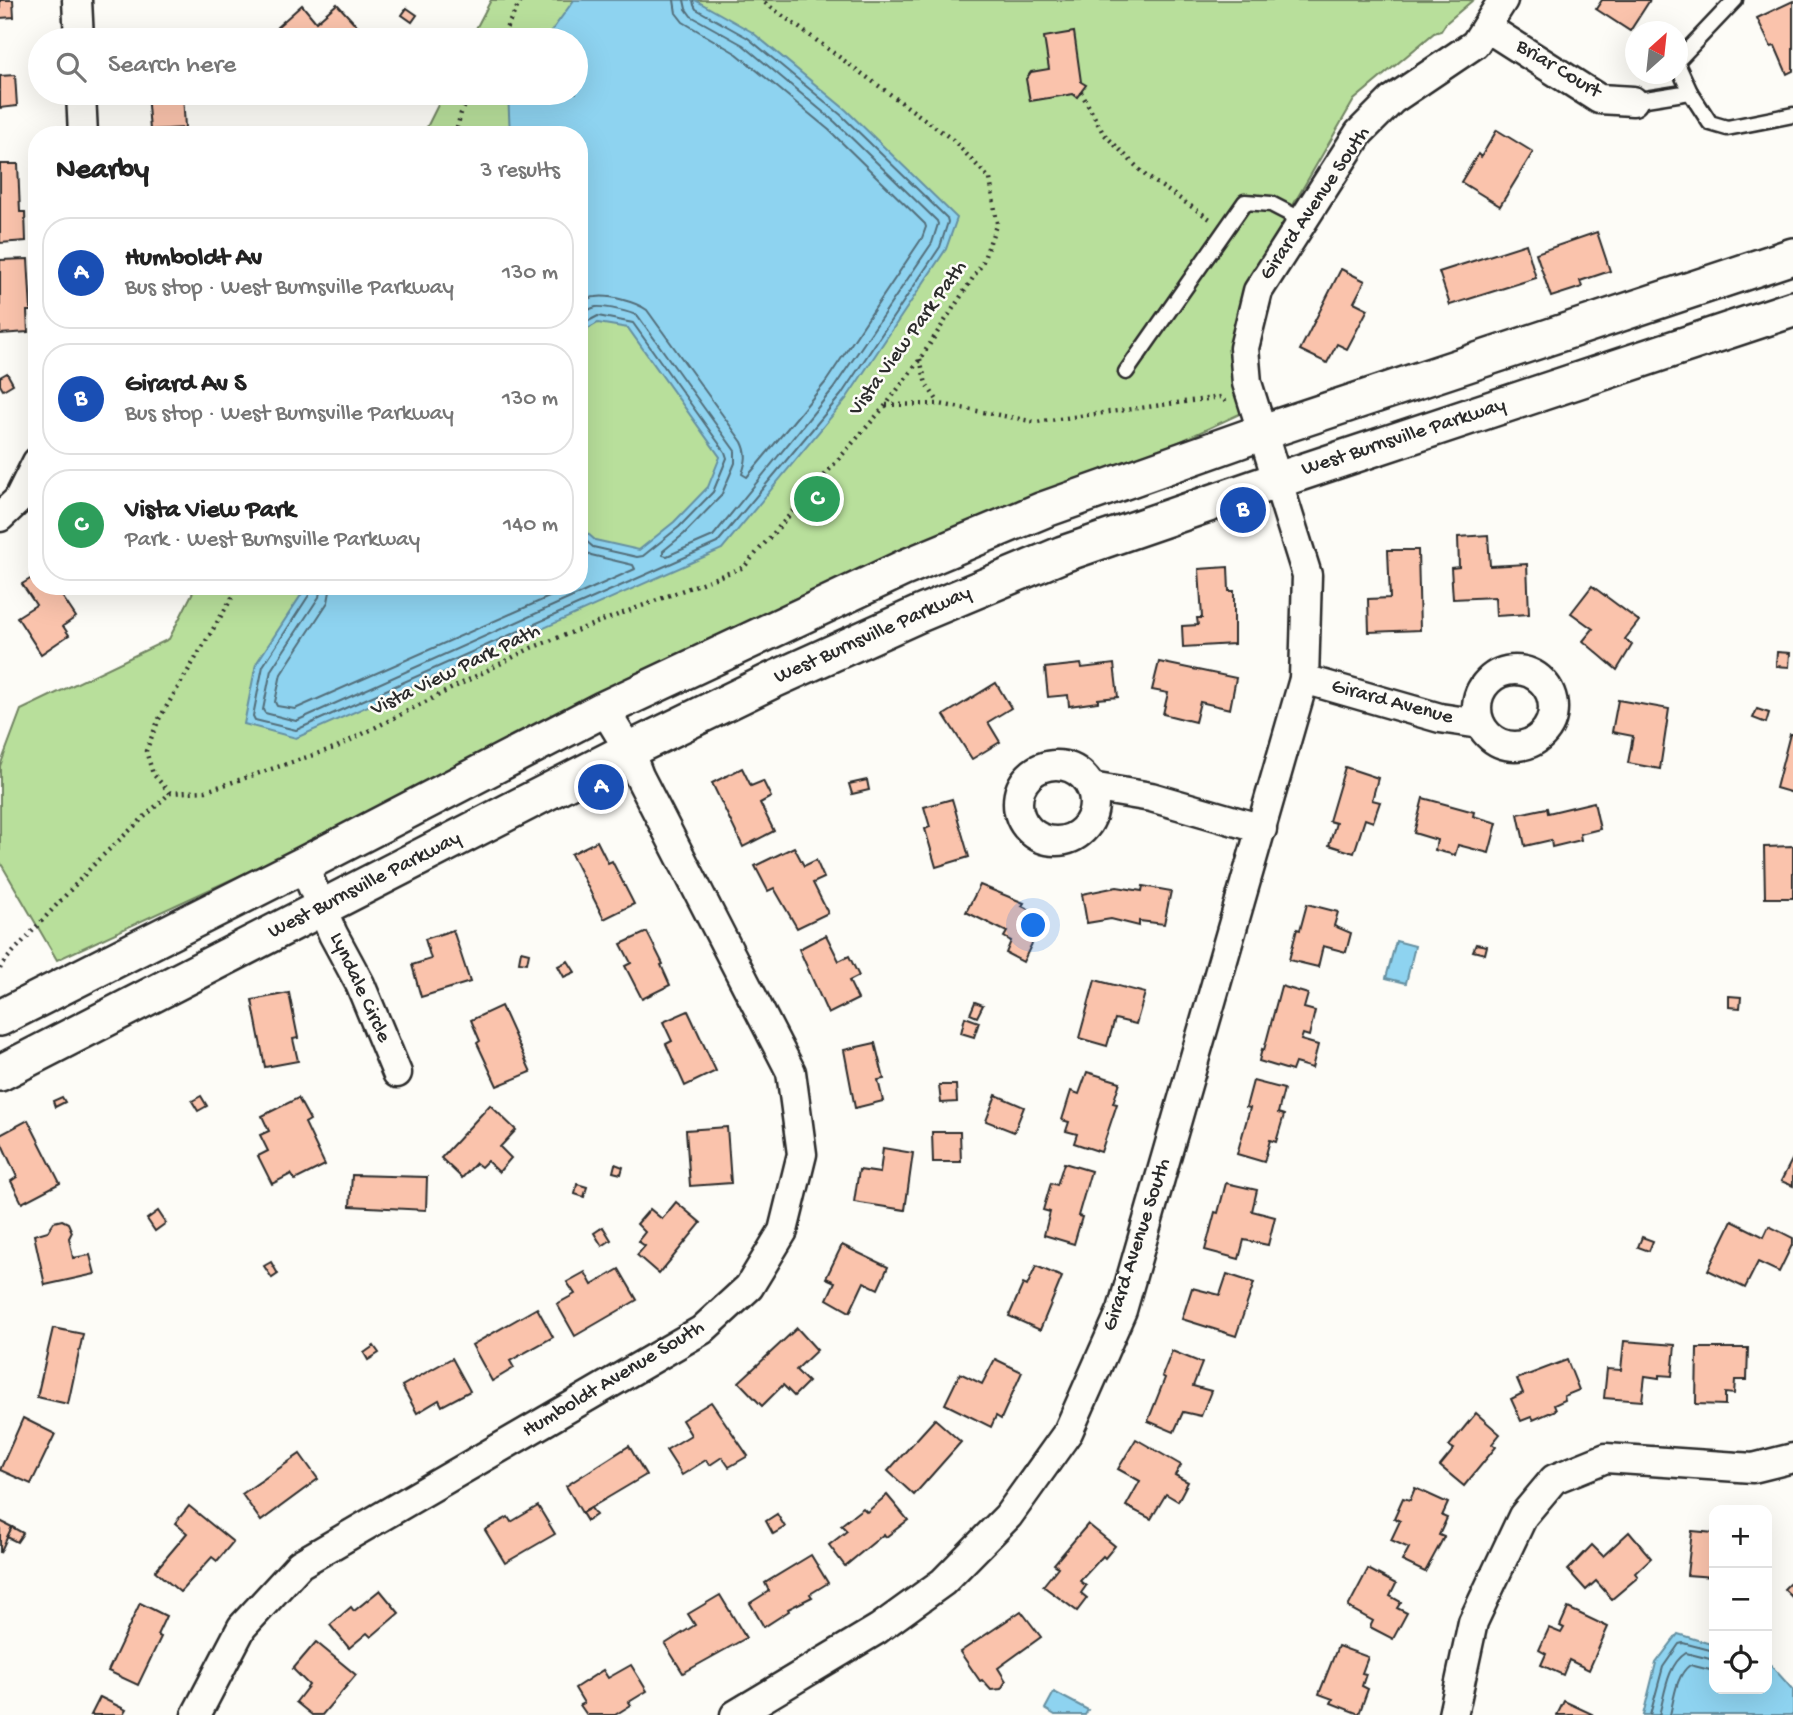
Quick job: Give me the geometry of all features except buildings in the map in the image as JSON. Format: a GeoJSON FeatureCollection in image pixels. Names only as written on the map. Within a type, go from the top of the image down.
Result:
{"type":"FeatureCollection","features":[{"type":"Feature","properties":{"kind":"street"},"geometry":{"type":"LineString","coordinates":[[78,0],[79,28]]}},
{"type":"Feature","properties":{"kind":"street","name":"Girard Avenue South"},"geometry":{"type":"LineString","coordinates":[[734,1715],[878,1629],[943,1582],[1008,1516],[1068,1432],[1122,1310],[1304,679],[1307,575],[1247,383],[1244,348],[1258,291],[1359,133],[1392,100],[1475,44],[1503,0]]}},
{"type":"Feature","properties":{"kind":"street","name":"Briar Court"},"geometry":{"type":"LineString","coordinates":[[1486,27],[1599,99],[1633,101]]}},
{"type":"Feature","properties":{"kind":"street"},"geometry":{"type":"LineString","coordinates":[[82,105],[83,126]]}},
{"type":"Feature","properties":{"kind":"street"},"geometry":{"type":"LineString","coordinates":[[0,1018],[604,709],[904,568],[1043,510],[1264,432],[1793,256]]}},
{"type":"Feature","properties":{"kind":"street","name":"West Burnsville Parkway"},"geometry":{"type":"LineString","coordinates":[[0,1073],[629,750],[771,681],[917,615],[1063,554],[1793,309]]}},
{"type":"Feature","properties":{"kind":"street"},"geometry":{"type":"LineString","coordinates":[[0,517],[18,500],[28,480]]}},
{"type":"Feature","properties":{"kind":"street","name":"Girard Avenue"},"geometry":{"type":"LineString","coordinates":[[1304,679],[1440,719],[1480,724]]}},
{"type":"Feature","properties":{"kind":"street","name":"Humboldt Avenue South"},"geometry":{"type":"LineString","coordinates":[[195,1715],[242,1627],[300,1564],[702,1330],[750,1287],[783,1231],[802,1154],[791,1072],[639,776],[629,750],[604,709]]}},
{"type":"Feature","properties":{"kind":"street"},"geometry":{"type":"LineString","coordinates":[[1091,787],[1151,797],[1262,830]]}},
{"type":"Feature","properties":{"kind":"street","name":"Lyndale Circle"},"geometry":{"type":"LineString","coordinates":[[303,865],[333,934],[360,984],[397,1073]]}},
{"type":"Feature","properties":{"kind":"street"},"geometry":{"type":"LineString","coordinates":[[1453,1715],[1473,1622],[1523,1516],[1555,1479],[1606,1458],[1753,1468],[1793,1458]]}},
{"type":"Feature","properties":{"kind":"lane"},"geometry":{"type":"LineString","coordinates":[[1688,49],[1735,0]]}},
{"type":"Feature","properties":{"kind":"lane"},"geometry":{"type":"LineString","coordinates":[[1686,84],[1710,123],[1727,128],[1793,115]]}},
{"type":"Feature","properties":{"kind":"lane"},"geometry":{"type":"LineString","coordinates":[[1633,101],[1690,92]]}},
{"type":"Feature","properties":{"kind":"lane"},"geometry":{"type":"LineString","coordinates":[[1126,372],[1245,202],[1271,204],[1304,221]]}},
{"type":"Feature","properties":{"kind":"path"},"geometry":{"type":"LineString","coordinates":[[506,28],[521,0]]}},
{"type":"Feature","properties":{"kind":"path","name":"Vista View Park Path"},"geometry":{"type":"LineString","coordinates":[[170,793],[206,791],[337,747],[531,648],[744,567],[886,405],[920,359],[982,264],[997,223],[990,178],[953,140],[761,0]]}},
{"type":"Feature","properties":{"kind":"path"},"geometry":{"type":"LineString","coordinates":[[1081,92],[1103,133],[1146,176],[1225,230]]}},
{"type":"Feature","properties":{"kind":"path"},"geometry":{"type":"LineString","coordinates":[[457,126],[465,105]]}},
{"type":"Feature","properties":{"kind":"path"},"geometry":{"type":"LineString","coordinates":[[920,359],[926,384],[940,404]]}},
{"type":"Feature","properties":{"kind":"path"},"geometry":{"type":"LineString","coordinates":[[886,405],[940,404],[1036,422],[1222,397],[1232,408]]}},
{"type":"Feature","properties":{"kind":"path"},"geometry":{"type":"LineString","coordinates":[[0,969],[99,859],[170,793],[153,774],[146,751],[159,719],[234,595]]}},
{"type":"Feature","properties":{"kind":"green space"},"geometry":{"type":"Polygon","coordinates":[[[491,0],[1473,0],[1446,23],[1441,31],[1434,33],[1354,100],[1248,283],[1229,356],[1244,412],[57,960],[0,862],[0,766],[21,710],[169,639],[191,595],[588,595],[588,126],[428,126],[438,105],[588,105],[588,28],[476,28],[491,0]]]}},
{"type":"Feature","properties":{"kind":"water"},"geometry":{"type":"Polygon","coordinates":[[[574,0],[695,0],[752,32],[846,110],[957,218],[946,249],[846,399],[722,549],[296,738],[244,724],[256,664],[301,595],[588,595],[588,534],[595,540],[639,550],[674,522],[708,487],[720,457],[628,328],[598,323],[588,329],[588,126],[510,126],[509,105],[588,105],[588,28],[554,28],[574,0]]]}},
{"type":"Feature","properties":{"kind":"water"},"geometry":{"type":"Polygon","coordinates":[[[1396,941],[1415,946],[1406,983],[1386,978],[1396,941]]]}},
{"type":"Feature","properties":{"kind":"water"},"geometry":{"type":"Polygon","coordinates":[[[1678,1634],[1709,1643],[1709,1694],[1772,1694],[1772,1667],[1793,1690],[1793,1715],[1643,1715],[1656,1663],[1678,1634]]]}},
{"type":"Feature","properties":{"kind":"water"},"geometry":{"type":"Polygon","coordinates":[[[1054,1692],[1088,1710],[1085,1715],[1055,1715],[1045,1709],[1054,1692]]]}},
{"type":"Feature","properties":{"kind":"place","name":"Vista View Park"},"geometry":{"type":"Point","coordinates":[817,499]}},
{"type":"Feature","properties":{"kind":"place","name":"Girard Av S"},"geometry":{"type":"Point","coordinates":[1243,510]}},
{"type":"Feature","properties":{"kind":"place","name":"Humboldt Av"},"geometry":{"type":"Point","coordinates":[601,787]}}]}
